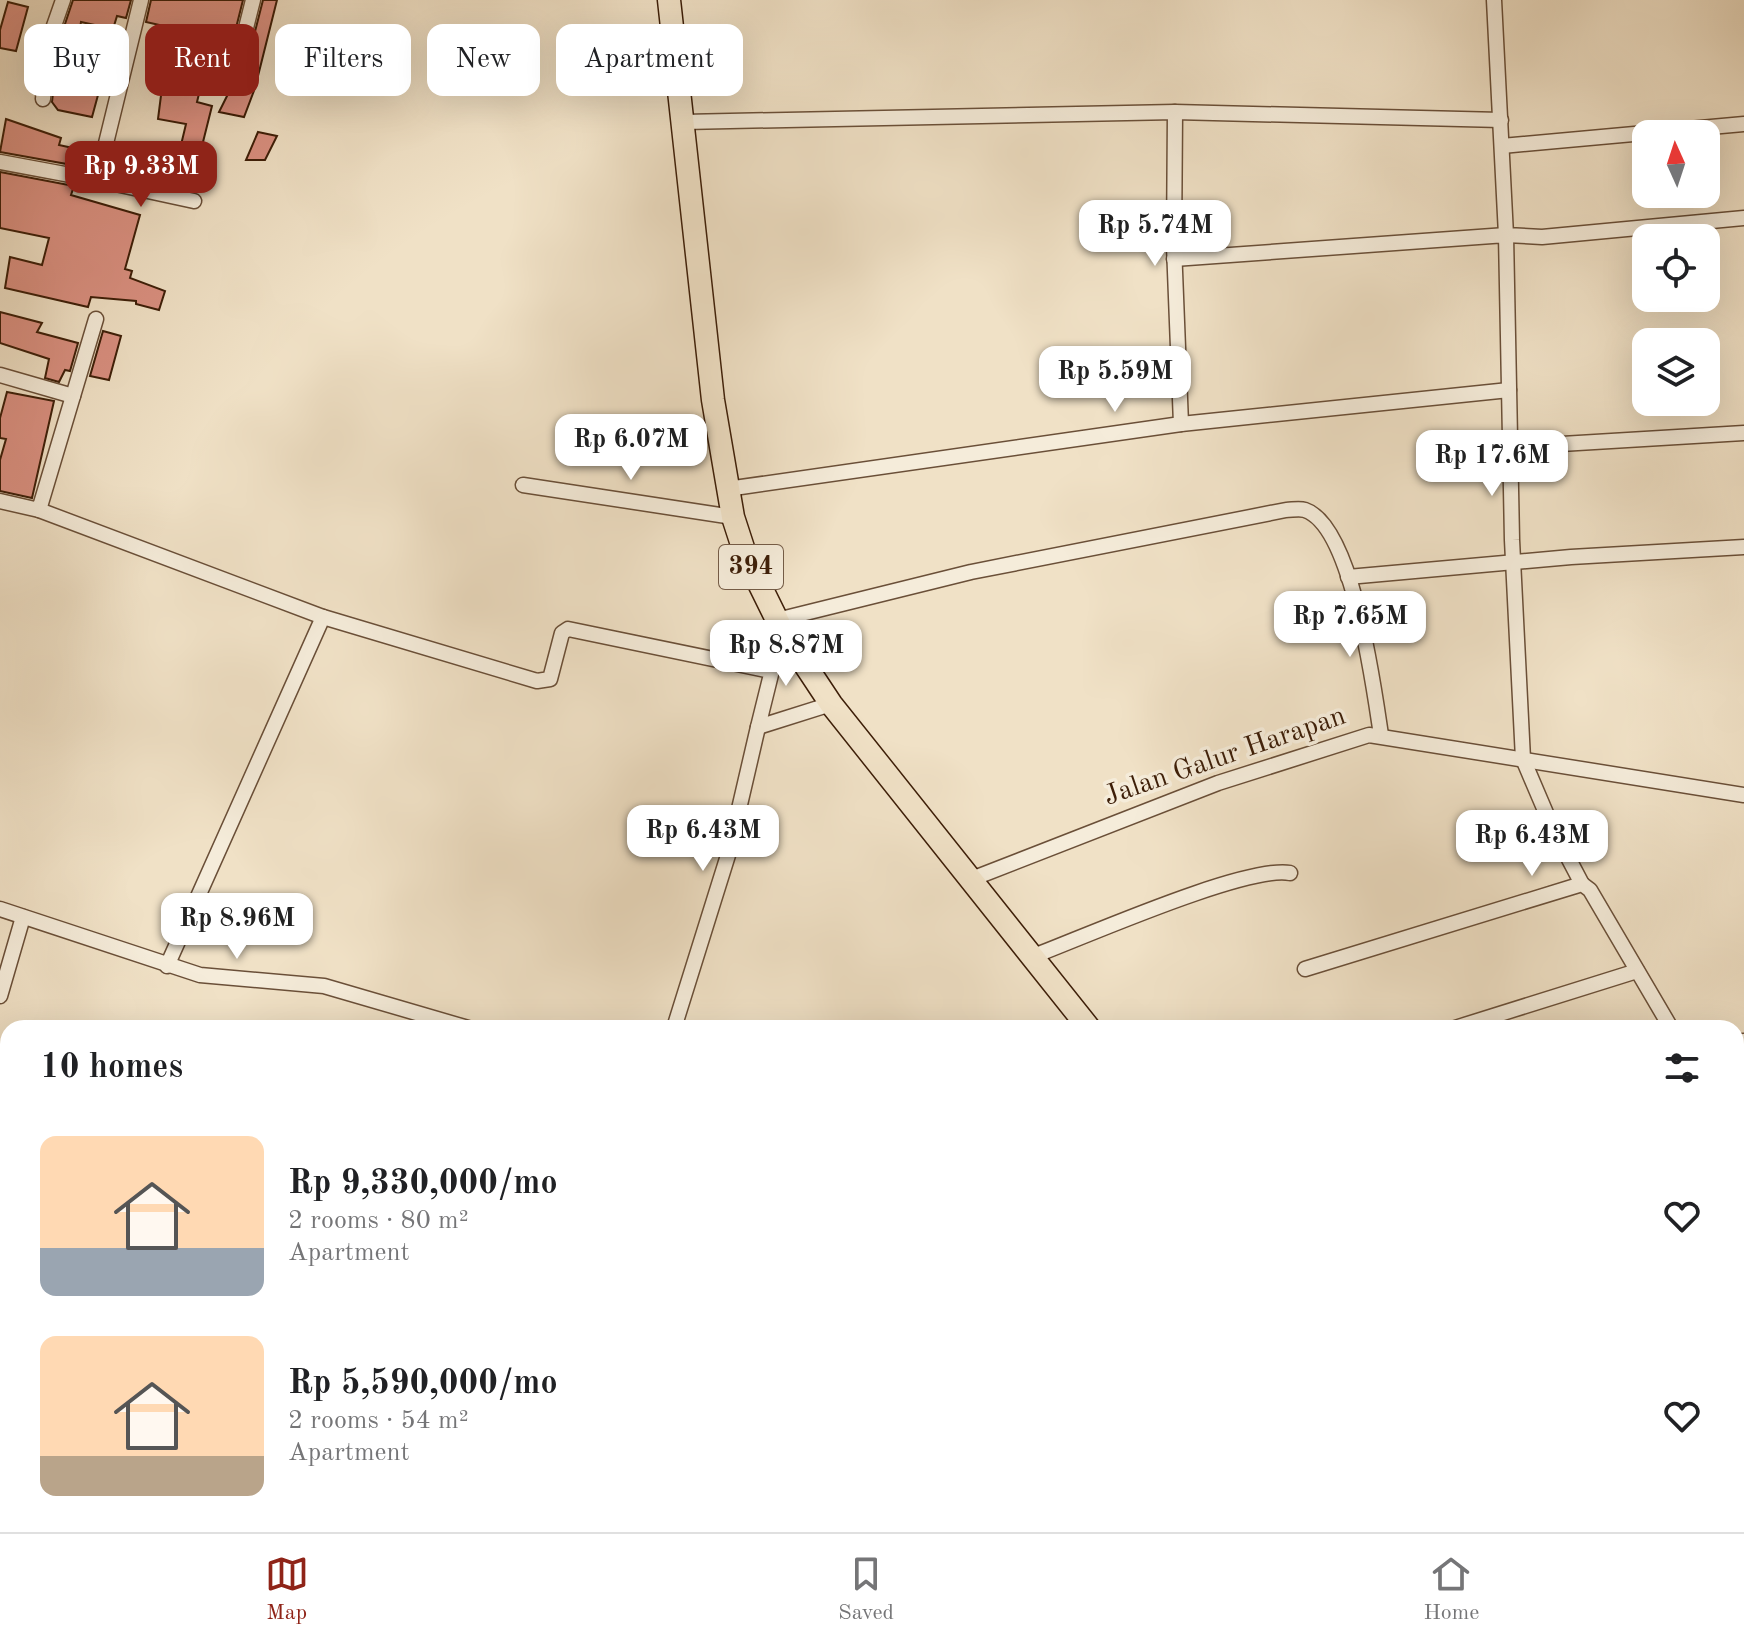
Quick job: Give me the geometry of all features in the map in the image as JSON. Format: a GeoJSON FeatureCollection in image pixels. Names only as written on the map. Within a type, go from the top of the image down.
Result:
{"type":"FeatureCollection","features":[{"type":"Feature","properties":{"kind":"main road","name":"394"},"geometry":{"type":"LineString","coordinates":[[669,0],[713,400],[727,489],[746,557],[779,625],[831,704],[1082,1020]]}},
{"type":"Feature","properties":{"kind":"street"},"geometry":{"type":"LineString","coordinates":[[43,99],[48,43],[63,0]]}},
{"type":"Feature","properties":{"kind":"street"},"geometry":{"type":"LineString","coordinates":[[97,180],[141,0]]}},
{"type":"Feature","properties":{"kind":"street"},"geometry":{"type":"LineString","coordinates":[[247,24],[253,0]]}},
{"type":"Feature","properties":{"kind":"street"},"geometry":{"type":"LineString","coordinates":[[1494,0],[1506,235],[1513,563],[1523,759],[1582,884],[1590,890],[1666,1020]]}},
{"type":"Feature","properties":{"kind":"street"},"geometry":{"type":"LineString","coordinates":[[684,122],[1175,112],[1501,120]]}},
{"type":"Feature","properties":{"kind":"street"},"geometry":{"type":"LineString","coordinates":[[1175,112],[1174,259],[1181,424]]}},
{"type":"Feature","properties":{"kind":"street"},"geometry":{"type":"LineString","coordinates":[[1502,146],[1744,124]]}},
{"type":"Feature","properties":{"kind":"street"},"geometry":{"type":"LineString","coordinates":[[0,162],[194,201]]}},
{"type":"Feature","properties":{"kind":"street"},"geometry":{"type":"LineString","coordinates":[[1174,259],[1506,235],[1542,237],[1744,218]]}},
{"type":"Feature","properties":{"kind":"street"},"geometry":{"type":"LineString","coordinates":[[39,510],[96,319]]}},
{"type":"Feature","properties":{"kind":"street"},"geometry":{"type":"LineString","coordinates":[[0,375],[73,396]]}},
{"type":"Feature","properties":{"kind":"street"},"geometry":{"type":"LineString","coordinates":[[727,489],[1181,424],[1509,390]]}},
{"type":"Feature","properties":{"kind":"street"},"geometry":{"type":"LineString","coordinates":[[1510,447],[1744,433]]}},
{"type":"Feature","properties":{"kind":"street"},"geometry":{"type":"LineString","coordinates":[[523,485],[733,517]]}},
{"type":"Feature","properties":{"kind":"street"},"geometry":{"type":"LineString","coordinates":[[0,501],[39,510],[323,617],[537,681],[550,679],[562,633],[568,629],[771,671]]}},
{"type":"Feature","properties":{"kind":"street"},"geometry":{"type":"LineString","coordinates":[[676,1020],[729,852],[779,625],[971,572],[1297,509],[1307,511],[1322,523],[1335,541],[1368,653],[1381,735]]}},
{"type":"Feature","properties":{"kind":"street"},"geometry":{"type":"LineString","coordinates":[[1348,577],[1744,547]]}},
{"type":"Feature","properties":{"kind":"street"},"geometry":{"type":"LineString","coordinates":[[167,966],[323,617]]}},
{"type":"Feature","properties":{"kind":"street"},"geometry":{"type":"LineString","coordinates":[[758,727],[831,704]]}},
{"type":"Feature","properties":{"kind":"street","name":"Jalan Galur Harapan"},"geometry":{"type":"LineString","coordinates":[[969,880],[1218,783],[1350,739],[1381,735],[1744,795]]}},
{"type":"Feature","properties":{"kind":"street"},"geometry":{"type":"LineString","coordinates":[[1031,957],[1210,890],[1262,874],[1290,873]]}},
{"type":"Feature","properties":{"kind":"street"},"geometry":{"type":"LineString","coordinates":[[1305,969],[1582,884]]}},
{"type":"Feature","properties":{"kind":"street"},"geometry":{"type":"LineString","coordinates":[[0,909],[167,966],[221,979],[291,981],[324,986],[430,1020]]}},
{"type":"Feature","properties":{"kind":"street"},"geometry":{"type":"LineString","coordinates":[[0,996],[23,917]]}},
{"type":"Feature","properties":{"kind":"street"},"geometry":{"type":"LineString","coordinates":[[1481,1020],[1637,971]]}},
{"type":"Feature","properties":{"kind":"building"},"geometry":{"type":"Polygon","coordinates":[[[73,0],[131,0],[126,18],[117,16],[115,24],[65,24],[73,0]]]}},
{"type":"Feature","properties":{"kind":"building"},"geometry":{"type":"Polygon","coordinates":[[[151,0],[243,0],[237,24],[146,22],[151,0]]]}},
{"type":"Feature","properties":{"kind":"building"},"geometry":{"type":"Polygon","coordinates":[[[263,0],[277,0],[259,72],[259,24],[263,0]]]}},
{"type":"Feature","properties":{"kind":"building"},"geometry":{"type":"Polygon","coordinates":[[[8,2],[28,7],[16,51],[0,48],[0,30],[8,2]]]}},
{"type":"Feature","properties":{"kind":"building"},"geometry":{"type":"Polygon","coordinates":[[[53,96],[98,96],[92,117],[58,110],[52,102],[53,96]]]}},
{"type":"Feature","properties":{"kind":"building"},"geometry":{"type":"Polygon","coordinates":[[[161,96],[198,96],[197,102],[212,106],[201,150],[181,145],[186,124],[158,119],[161,96]]]}},
{"type":"Feature","properties":{"kind":"building"},"geometry":{"type":"Polygon","coordinates":[[[227,96],[252,96],[244,117],[219,112],[227,96]]]}},
{"type":"Feature","properties":{"kind":"building"},"geometry":{"type":"Polygon","coordinates":[[[6,119],[61,138],[59,145],[82,150],[78,166],[0,152],[6,119]]]}},
{"type":"Feature","properties":{"kind":"building"},"geometry":{"type":"Polygon","coordinates":[[[258,132],[277,136],[265,160],[246,160],[258,132]]]}},
{"type":"Feature","properties":{"kind":"building"},"geometry":{"type":"Polygon","coordinates":[[[0,172],[74,186],[71,195],[140,215],[125,269],[132,271],[130,278],[165,291],[159,310],[136,304],[136,301],[91,297],[88,307],[5,288],[10,257],[42,265],[49,238],[0,228],[0,172]]]}},
{"type":"Feature","properties":{"kind":"building"},"geometry":{"type":"Polygon","coordinates":[[[0,312],[42,323],[37,332],[78,343],[70,371],[65,370],[59,382],[45,378],[49,359],[0,343],[0,312]]]}},
{"type":"Feature","properties":{"kind":"building"},"geometry":{"type":"Polygon","coordinates":[[[103,331],[121,336],[109,380],[90,376],[103,331]]]}},
{"type":"Feature","properties":{"kind":"building"},"geometry":{"type":"Polygon","coordinates":[[[7,392],[54,401],[32,498],[0,491],[0,460],[6,439],[0,438],[0,418],[7,392]]]}}]}
